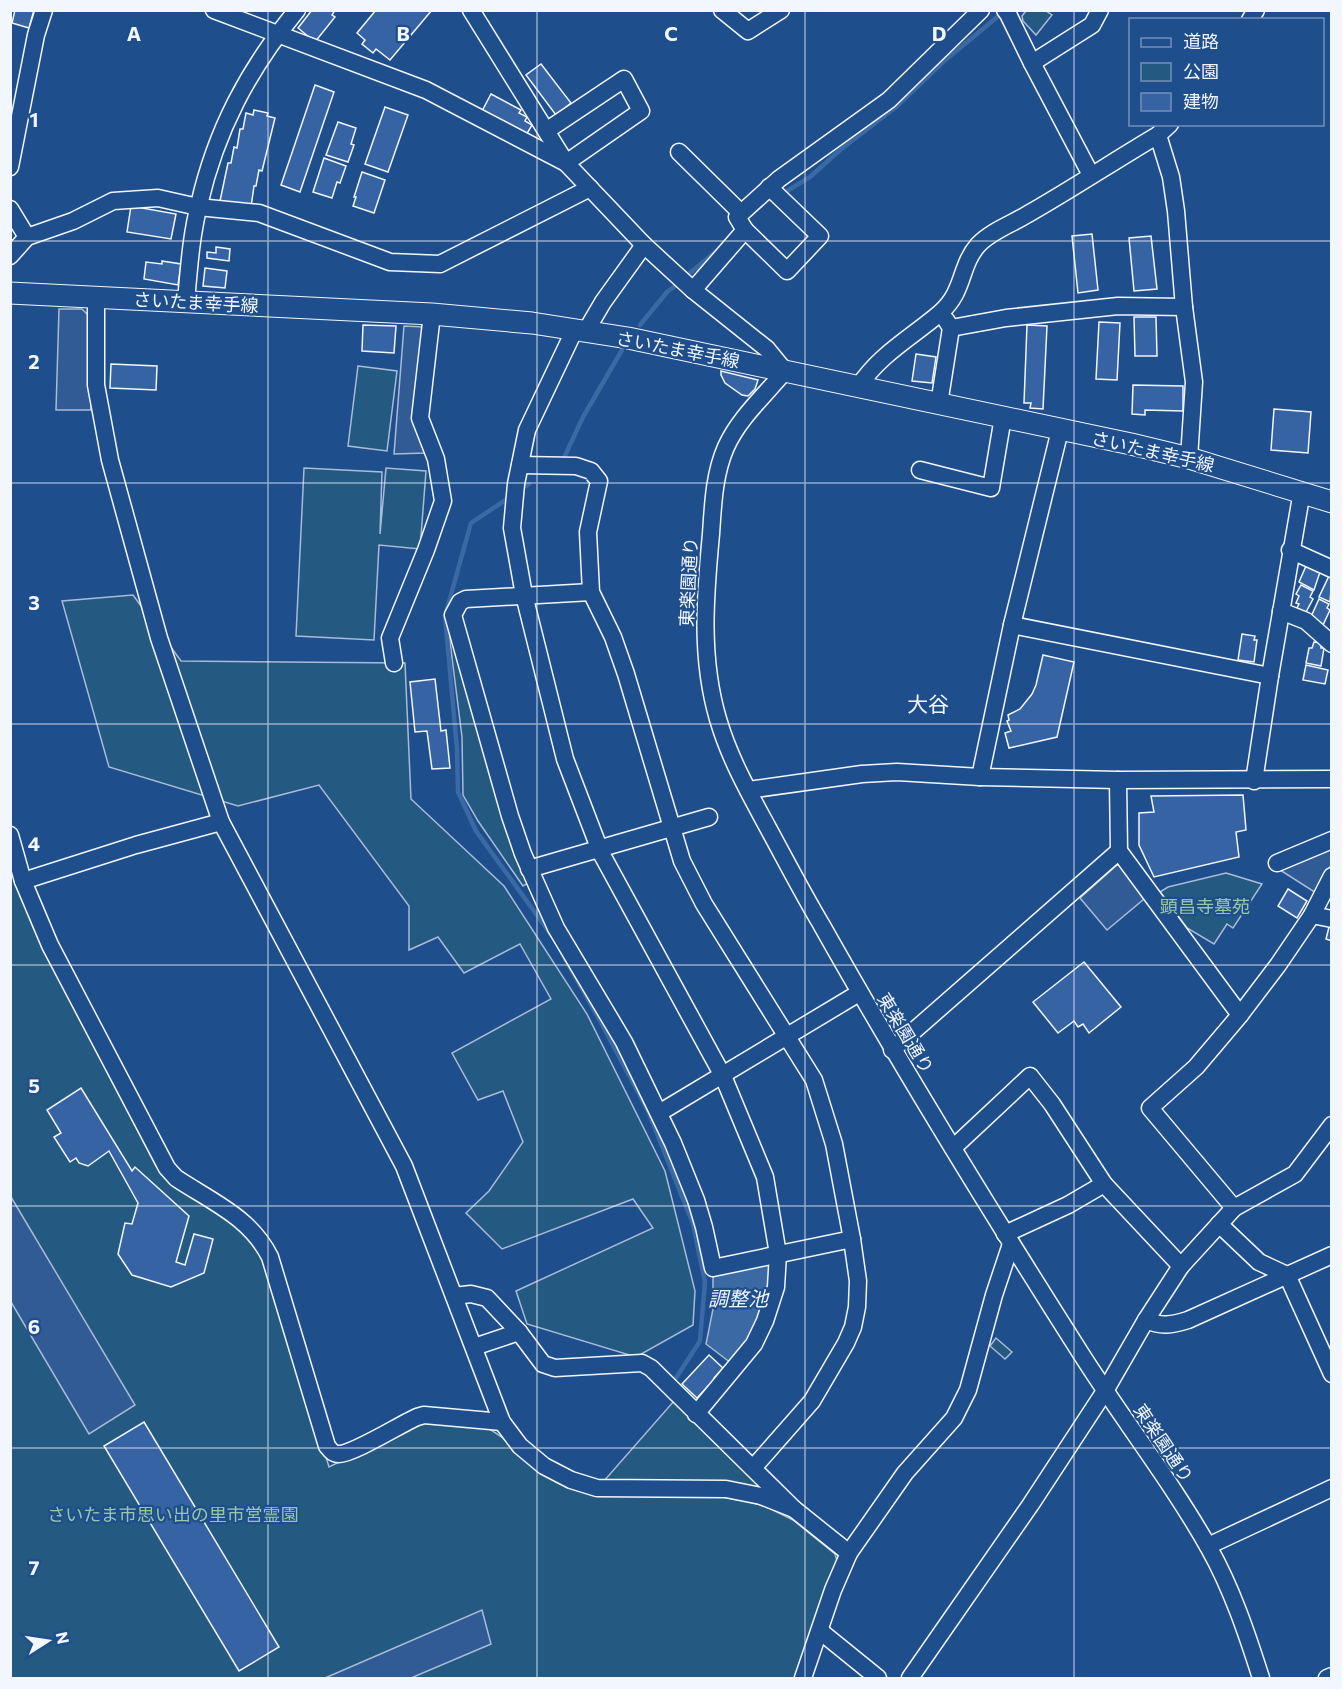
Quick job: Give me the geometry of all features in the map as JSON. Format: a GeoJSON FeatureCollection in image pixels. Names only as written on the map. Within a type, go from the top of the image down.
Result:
{"type":"FeatureCollection","features":[{"type":"Feature","properties":{"kind":"main road","name":"さいたま幸手線"},"geometry":{"type":"LineString","coordinates":[[10,293],[432,314],[580,330],[859,386],[1189,458],[1332,502]]}},
{"type":"Feature","properties":{"kind":"street"},"geometry":{"type":"LineString","coordinates":[[10,167],[15,120],[44,10]]}},
{"type":"Feature","properties":{"kind":"street"},"geometry":{"type":"LineString","coordinates":[[214,10],[426,90],[566,163]]}},
{"type":"Feature","properties":{"kind":"street"},"geometry":{"type":"LineString","coordinates":[[186,301],[198,207],[214,150],[233,105],[255,66],[297,10]]}},
{"type":"Feature","properties":{"kind":"street"},"geometry":{"type":"LineString","coordinates":[[471,10],[566,163],[644,245],[685,283],[767,349],[785,371]]}},
{"type":"Feature","properties":{"kind":"street"},"geometry":{"type":"LineString","coordinates":[[722,10],[748,31],[781,10]]}},
{"type":"Feature","properties":{"kind":"street"},"geometry":{"type":"LineString","coordinates":[[769,187],[820,236],[787,271],[745,230],[737,217],[769,187],[832,139],[889,100],[981,10]]}},
{"type":"Feature","properties":{"kind":"street"},"geometry":{"type":"LineString","coordinates":[[1032,63],[1092,25],[1100,10]]}},
{"type":"Feature","properties":{"kind":"street"},"geometry":{"type":"LineString","coordinates":[[1008,12],[1091,175]]}},
{"type":"Feature","properties":{"kind":"street"},"geometry":{"type":"LineString","coordinates":[[546,131],[624,79],[641,111],[566,163]]}},
{"type":"Feature","properties":{"kind":"street"},"geometry":{"type":"LineString","coordinates":[[859,386],[870,368],[941,312],[957,293],[967,263],[977,246],[993,233],[1029,214],[1164,130],[1176,211],[1184,307],[1194,382],[1189,458]]}},
{"type":"Feature","properties":{"kind":"street"},"geometry":{"type":"LineString","coordinates":[[679,152],[741,213]]}},
{"type":"Feature","properties":{"kind":"street"},"geometry":{"type":"LineString","coordinates":[[10,256],[27,237],[73,221],[113,201],[158,198],[198,207],[259,213],[390,262],[440,264],[590,188]]}},
{"type":"Feature","properties":{"kind":"street"},"geometry":{"type":"LineString","coordinates":[[10,209],[27,237]]}},
{"type":"Feature","properties":{"kind":"street"},"geometry":{"type":"LineString","coordinates":[[685,283],[745,230]]}},
{"type":"Feature","properties":{"kind":"street"},"geometry":{"type":"LineString","coordinates":[[644,245],[580,330],[527,430],[512,528],[524,595],[565,759],[599,849],[723,1076],[765,1177],[778,1254],[776,1287],[765,1321],[754,1344],[696,1414]]}},
{"type":"Feature","properties":{"kind":"street"},"geometry":{"type":"LineString","coordinates":[[96,296],[96,385],[110,460],[159,638],[221,822],[404,1166],[502,1422],[520,1446],[544,1466],[571,1480],[597,1488],[726,1489],[761,1496],[794,1509]]}},
{"type":"Feature","properties":{"kind":"street"},"geometry":{"type":"LineString","coordinates":[[951,328],[1006,318],[1118,306],[1184,307]]}},
{"type":"Feature","properties":{"kind":"street"},"geometry":{"type":"LineString","coordinates":[[939,404],[951,328],[941,312]]}},
{"type":"Feature","properties":{"kind":"street"},"geometry":{"type":"LineString","coordinates":[[394,663],[390,639],[426,550],[442,501],[436,459],[420,418],[432,314]]}},
{"type":"Feature","properties":{"kind":"street","name":"東楽園通り"},"geometry":{"type":"LineString","coordinates":[[785,371],[749,413],[726,448],[719,470],[713,510],[705,598],[705,653],[717,716],[733,763],[892,1050],[1008,1239],[1208,1546],[1235,1604],[1261,1678]]}},
{"type":"Feature","properties":{"kind":"street"},"geometry":{"type":"LineString","coordinates":[[920,470],[991,488],[1003,417]]}},
{"type":"Feature","properties":{"kind":"street"},"geometry":{"type":"LineString","coordinates":[[980,777],[1012,625],[1060,430]]}},
{"type":"Feature","properties":{"kind":"street"},"geometry":{"type":"LineString","coordinates":[[520,465],[576,466],[591,471],[599,481],[588,532],[591,592],[613,637],[626,674],[682,861],[704,904],[814,1080],[834,1144],[852,1239],[858,1281],[858,1307],[846,1343],[812,1401],[753,1468]]}},
{"type":"Feature","properties":{"kind":"street"},"geometry":{"type":"LineString","coordinates":[[1254,781],[1290,550],[1302,491]]}},
{"type":"Feature","properties":{"kind":"street"},"geometry":{"type":"LineString","coordinates":[[1290,550],[1332,569]]}},
{"type":"Feature","properties":{"kind":"street"},"geometry":{"type":"LineString","coordinates":[[591,592],[466,599],[460,602],[453,615],[510,816],[529,869],[556,928],[618,1032],[659,1113],[696,1200],[705,1227],[713,1268],[852,1239]]}},
{"type":"Feature","properties":{"kind":"street"},"geometry":{"type":"LineString","coordinates":[[1281,611],[1306,621],[1332,644]]}},
{"type":"Feature","properties":{"kind":"street"},"geometry":{"type":"LineString","coordinates":[[1012,625],[1270,676]]}},
{"type":"Feature","properties":{"kind":"street"},"geometry":{"type":"LineString","coordinates":[[748,790],[862,774],[897,772],[980,777],[1118,780],[1332,779]]}},
{"type":"Feature","properties":{"kind":"street"},"geometry":{"type":"LineString","coordinates":[[1118,780],[1119,851],[1240,1015]]}},
{"type":"Feature","properties":{"kind":"street"},"geometry":{"type":"LineString","coordinates":[[529,869],[709,817]]}},
{"type":"Feature","properties":{"kind":"street"},"geometry":{"type":"LineString","coordinates":[[23,881],[136,845],[221,822]]}},
{"type":"Feature","properties":{"kind":"street"},"geometry":{"type":"LineString","coordinates":[[10,835],[23,881],[50,945],[167,1168],[176,1178],[249,1226],[264,1245],[274,1265],[327,1446],[331,1451],[336,1454],[349,1452],[417,1416],[502,1422]]}},
{"type":"Feature","properties":{"kind":"street"},"geometry":{"type":"LineString","coordinates":[[1278,863],[1332,840]]}},
{"type":"Feature","properties":{"kind":"street"},"geometry":{"type":"LineString","coordinates":[[892,1050],[1119,851]]}},
{"type":"Feature","properties":{"kind":"street"},"geometry":{"type":"LineString","coordinates":[[1234,1208],[1150,1108],[1196,1067],[1240,1015],[1312,915],[1332,876]]}},
{"type":"Feature","properties":{"kind":"street"},"geometry":{"type":"LineString","coordinates":[[1312,915],[1332,919]]}},
{"type":"Feature","properties":{"kind":"street"},"geometry":{"type":"LineString","coordinates":[[659,1113],[859,993]]}},
{"type":"Feature","properties":{"kind":"street"},"geometry":{"type":"LineString","coordinates":[[953,1148],[1030,1076],[1052,1104],[1104,1184],[1181,1266]]}},
{"type":"Feature","properties":{"kind":"street"},"geometry":{"type":"LineString","coordinates":[[910,1678],[1031,1504],[1105,1391],[1146,1320],[1181,1266],[1234,1208],[1295,1174],[1332,1125]]}},
{"type":"Feature","properties":{"kind":"street"},"geometry":{"type":"LineString","coordinates":[[803,1678],[833,1590],[849,1553],[905,1473],[954,1418],[968,1390],[1008,1239],[1104,1184]]}},
{"type":"Feature","properties":{"kind":"street"},"geometry":{"type":"LineString","coordinates":[[1219,1224],[1259,1262],[1287,1275],[1332,1374]]}},
{"type":"Feature","properties":{"kind":"street"},"geometry":{"type":"LineString","coordinates":[[1146,1320],[1158,1326],[1173,1325],[1188,1320],[1332,1255]]}},
{"type":"Feature","properties":{"kind":"street"},"geometry":{"type":"LineString","coordinates":[[454,1296],[471,1294],[487,1298],[519,1332],[543,1364],[555,1368],[642,1364],[651,1368],[794,1509],[849,1553]]}},
{"type":"Feature","properties":{"kind":"street"},"geometry":{"type":"LineString","coordinates":[[474,1347],[519,1332]]}},
{"type":"Feature","properties":{"kind":"street"},"geometry":{"type":"LineString","coordinates":[[1208,1546],[1332,1488]]}},
{"type":"Feature","properties":{"kind":"street"},"geometry":{"type":"LineString","coordinates":[[820,1631],[878,1678]]}},
{"type":"Feature","properties":{"kind":"street"},"geometry":{"type":"LineString","coordinates":[[1327,1678],[1332,1676]]}},
{"type":"Feature","properties":{"kind":"green space"},"geometry":{"type":"Polygon","coordinates":[[[1026,11],[1046,11],[1052,15],[1036,35],[1023,21],[1022,16],[1026,11]]]}},
{"type":"Feature","properties":{"kind":"green space"},"geometry":{"type":"Polygon","coordinates":[[[358,366],[397,371],[387,451],[348,446],[358,366]]]}},
{"type":"Feature","properties":{"kind":"green space"},"geometry":{"type":"Polygon","coordinates":[[[304,468],[382,472],[380,534],[386,468],[426,471],[420,549],[379,545],[374,640],[296,636],[304,468]]]}},
{"type":"Feature","properties":{"kind":"green space"},"geometry":{"type":"Polygon","coordinates":[[[133,595],[181,661],[405,663],[411,799],[504,886],[587,1014],[665,1171],[695,1291],[693,1325],[636,1357],[527,1324],[516,1291],[653,1228],[633,1199],[502,1249],[466,1213],[489,1191],[523,1142],[503,1091],[478,1100],[452,1053],[551,999],[520,944],[464,973],[438,937],[409,950],[409,906],[319,785],[238,806],[109,767],[62,601],[133,595]]]}},
{"type":"Feature","properties":{"kind":"green space"},"geometry":{"type":"Polygon","coordinates":[[[447,618],[530,882],[523,886],[463,795],[462,737],[447,618]]]}},
{"type":"Feature","properties":{"kind":"green space","name":"顕昌寺墓苑"},"geometry":{"type":"Polygon","coordinates":[[[1226,873],[1262,884],[1233,928],[1227,924],[1214,944],[1187,928],[1160,892],[1168,887],[1226,873]]]}},
{"type":"Feature","properties":{"kind":"green space","name":"さいたま市思い出の里市営霊園"},"geometry":{"type":"Polygon","coordinates":[[[10,874],[13,874],[33,927],[156,1166],[236,1221],[253,1240],[272,1276],[329,1467],[420,1423],[488,1428],[508,1441],[535,1469],[575,1490],[603,1496],[717,1496],[765,1506],[793,1520],[835,1554],[837,1561],[794,1678],[11,1678],[10,874]]]}},
{"type":"Feature","properties":{"kind":"green space"},"geometry":{"type":"Polygon","coordinates":[[[996,1338],[1012,1352],[1005,1359],[990,1346],[996,1338]]]}},
{"type":"Feature","properties":{"kind":"green space"},"geometry":{"type":"Polygon","coordinates":[[[674,1401],[758,1483],[757,1489],[603,1482],[674,1401]]]}},
{"type":"Feature","properties":{"kind":"shaded area"},"geometry":{"type":"Polygon","coordinates":[[[59,309],[82,309],[88,315],[91,410],[56,410],[59,309]]]}},
{"type":"Feature","properties":{"kind":"shaded area"},"geometry":{"type":"Polygon","coordinates":[[[404,326],[423,327],[426,453],[394,454],[404,326]]]}},
{"type":"Feature","properties":{"kind":"shaded area"},"geometry":{"type":"Polygon","coordinates":[[[1331,844],[1331,865],[1316,893],[1277,868],[1331,844]]]}},
{"type":"Feature","properties":{"kind":"shaded area"},"geometry":{"type":"Polygon","coordinates":[[[1117,865],[1122,866],[1144,899],[1107,930],[1080,898],[1117,865]]]}},
{"type":"Feature","properties":{"kind":"shaded area"},"geometry":{"type":"Polygon","coordinates":[[[11,1197],[135,1405],[89,1434],[11,1302],[11,1197]]]}},
{"type":"Feature","properties":{"kind":"shaded area"},"geometry":{"type":"Polygon","coordinates":[[[482,1610],[491,1644],[411,1678],[325,1678],[482,1610]]]}},
{"type":"Feature","properties":{"kind":"water","name":"調整池"},"geometry":{"type":"Polygon","coordinates":[[[768,1263],[773,1267],[765,1300],[751,1336],[731,1363],[706,1344],[713,1309],[713,1275],[768,1263]]]}},
{"type":"Feature","properties":{"kind":"building"},"geometry":{"type":"Polygon","coordinates":[[[15,10],[34,10],[29,28],[12,23],[15,10]]]}},
{"type":"Feature","properties":{"kind":"building"},"geometry":{"type":"Polygon","coordinates":[[[312,10],[335,10],[332,15],[335,17],[315,42],[298,28],[312,10]]]}},
{"type":"Feature","properties":{"kind":"building"},"geometry":{"type":"Polygon","coordinates":[[[376,10],[432,10],[390,60],[376,49],[373,53],[362,44],[365,40],[357,33],[376,10]]]}},
{"type":"Feature","properties":{"kind":"building"},"geometry":{"type":"Polygon","coordinates":[[[541,64],[571,103],[556,115],[526,75],[541,64]]]}},
{"type":"Feature","properties":{"kind":"building"},"geometry":{"type":"Polygon","coordinates":[[[315,85],[334,92],[300,192],[281,185],[315,85]]]}},
{"type":"Feature","properties":{"kind":"building"},"geometry":{"type":"Polygon","coordinates":[[[491,94],[521,110],[519,113],[527,117],[525,121],[532,125],[525,137],[481,113],[491,94]]]}},
{"type":"Feature","properties":{"kind":"building"},"geometry":{"type":"Polygon","coordinates":[[[385,107],[408,115],[388,172],[365,164],[385,107]]]}},
{"type":"Feature","properties":{"kind":"building"},"geometry":{"type":"Polygon","coordinates":[[[254,110],[268,113],[267,116],[275,118],[262,171],[259,170],[256,186],[254,186],[251,207],[220,201],[228,163],[231,163],[234,147],[237,148],[240,129],[243,129],[246,113],[253,115],[254,110]]]}},
{"type":"Feature","properties":{"kind":"building"},"geometry":{"type":"Polygon","coordinates":[[[338,122],[356,128],[351,144],[354,145],[348,162],[326,155],[338,122]]]}},
{"type":"Feature","properties":{"kind":"building"},"geometry":{"type":"Polygon","coordinates":[[[324,158],[346,166],[340,183],[337,182],[332,198],[313,192],[324,158]]]}},
{"type":"Feature","properties":{"kind":"building"},"geometry":{"type":"Polygon","coordinates":[[[362,172],[385,180],[374,213],[353,206],[362,172]]]}},
{"type":"Feature","properties":{"kind":"building"},"geometry":{"type":"Polygon","coordinates":[[[131,206],[176,214],[171,239],[127,232],[131,206]]]}},
{"type":"Feature","properties":{"kind":"building"},"geometry":{"type":"Polygon","coordinates":[[[1092,234],[1098,290],[1078,293],[1072,236],[1092,234]]]}},
{"type":"Feature","properties":{"kind":"building"},"geometry":{"type":"Polygon","coordinates":[[[1151,236],[1157,289],[1134,291],[1129,238],[1151,236]]]}},
{"type":"Feature","properties":{"kind":"building"},"geometry":{"type":"Polygon","coordinates":[[[216,247],[230,249],[229,261],[207,258],[207,252],[216,253],[216,247]]]}},
{"type":"Feature","properties":{"kind":"building"},"geometry":{"type":"Polygon","coordinates":[[[162,261],[181,264],[178,285],[144,279],[146,262],[162,264],[162,261]]]}},
{"type":"Feature","properties":{"kind":"building"},"geometry":{"type":"Polygon","coordinates":[[[205,268],[227,271],[225,288],[203,286],[205,268]]]}},
{"type":"Feature","properties":{"kind":"building"},"geometry":{"type":"Polygon","coordinates":[[[1134,317],[1156,317],[1157,356],[1135,356],[1134,317]]]}},
{"type":"Feature","properties":{"kind":"building"},"geometry":{"type":"Polygon","coordinates":[[[1099,322],[1120,323],[1117,380],[1096,379],[1099,322]]]}},
{"type":"Feature","properties":{"kind":"building"},"geometry":{"type":"Polygon","coordinates":[[[363,325],[396,326],[394,353],[362,351],[363,325]]]}},
{"type":"Feature","properties":{"kind":"building"},"geometry":{"type":"Polygon","coordinates":[[[1027,325],[1047,326],[1043,409],[1030,408],[1031,403],[1024,403],[1027,325]]]}},
{"type":"Feature","properties":{"kind":"building"},"geometry":{"type":"Polygon","coordinates":[[[916,354],[936,357],[932,383],[912,381],[916,354]]]}},
{"type":"Feature","properties":{"kind":"building"},"geometry":{"type":"Polygon","coordinates":[[[111,364],[157,366],[156,390],[110,388],[111,364]]]}},
{"type":"Feature","properties":{"kind":"building"},"geometry":{"type":"Polygon","coordinates":[[[721,371],[758,380],[755,389],[748,396],[742,395],[725,383],[721,371]]]}},
{"type":"Feature","properties":{"kind":"building"},"geometry":{"type":"Polygon","coordinates":[[[1133,385],[1183,386],[1183,411],[1145,410],[1145,415],[1132,414],[1133,385]]]}},
{"type":"Feature","properties":{"kind":"building"},"geometry":{"type":"Polygon","coordinates":[[[1274,409],[1311,412],[1308,453],[1271,450],[1274,409]]]}},
{"type":"Feature","properties":{"kind":"building"},"geometry":{"type":"Polygon","coordinates":[[[1306,566],[1320,572],[1314,590],[1299,582],[1306,566]]]}},
{"type":"Feature","properties":{"kind":"building"},"geometry":{"type":"Polygon","coordinates":[[[1329,576],[1332,577],[1330,602],[1319,597],[1329,576]]]}},
{"type":"Feature","properties":{"kind":"building"},"geometry":{"type":"Polygon","coordinates":[[[1301,585],[1313,591],[1310,597],[1313,599],[1306,612],[1297,608],[1299,604],[1296,603],[1299,596],[1296,594],[1301,585]]]}},
{"type":"Feature","properties":{"kind":"building"},"geometry":{"type":"Polygon","coordinates":[[[1319,599],[1329,604],[1327,608],[1330,610],[1323,625],[1310,619],[1319,599]]]}},
{"type":"Feature","properties":{"kind":"building"},"geometry":{"type":"Polygon","coordinates":[[[1242,634],[1255,636],[1254,640],[1257,640],[1254,662],[1238,660],[1242,634]]]}},
{"type":"Feature","properties":{"kind":"building"},"geometry":{"type":"Polygon","coordinates":[[[1314,642],[1321,643],[1321,648],[1324,648],[1321,666],[1306,663],[1309,648],[1312,648],[1314,642]]]}},
{"type":"Feature","properties":{"kind":"building"},"geometry":{"type":"Polygon","coordinates":[[[1043,655],[1074,662],[1057,737],[1009,748],[1005,733],[1011,731],[1007,721],[1009,720],[1008,715],[1020,709],[1032,694],[1043,655]]]}},
{"type":"Feature","properties":{"kind":"building"},"geometry":{"type":"Polygon","coordinates":[[[1306,665],[1328,670],[1325,684],[1303,680],[1306,665]]]}},
{"type":"Feature","properties":{"kind":"building"},"geometry":{"type":"Polygon","coordinates":[[[435,679],[441,731],[446,730],[450,768],[432,769],[427,731],[415,732],[410,682],[435,679]]]}},
{"type":"Feature","properties":{"kind":"building"},"geometry":{"type":"Polygon","coordinates":[[[1243,795],[1246,830],[1236,832],[1239,857],[1154,877],[1139,845],[1139,813],[1154,812],[1151,796],[1243,795]]]}},
{"type":"Feature","properties":{"kind":"building"},"geometry":{"type":"Polygon","coordinates":[[[1288,889],[1307,901],[1297,918],[1278,906],[1288,889]]]}},
{"type":"Feature","properties":{"kind":"building"},"geometry":{"type":"Polygon","coordinates":[[[1330,923],[1332,923],[1332,941],[1326,939],[1330,923]]]}},
{"type":"Feature","properties":{"kind":"building"},"geometry":{"type":"Polygon","coordinates":[[[1084,962],[1121,1007],[1089,1033],[1083,1024],[1078,1027],[1074,1021],[1058,1033],[1033,1002],[1084,962]]]}},
{"type":"Feature","properties":{"kind":"building"},"geometry":{"type":"Polygon","coordinates":[[[81,1088],[132,1171],[135,1167],[189,1216],[176,1262],[185,1265],[194,1234],[213,1239],[204,1273],[171,1287],[132,1275],[118,1254],[125,1223],[132,1224],[138,1203],[109,1151],[88,1166],[79,1163],[76,1158],[70,1162],[54,1137],[61,1133],[47,1110],[81,1088]]]}},
{"type":"Feature","properties":{"kind":"building"},"geometry":{"type":"Polygon","coordinates":[[[709,1355],[723,1368],[714,1378],[717,1382],[710,1388],[708,1386],[697,1398],[682,1384],[709,1355]]]}},
{"type":"Feature","properties":{"kind":"building"},"geometry":{"type":"Polygon","coordinates":[[[144,1422],[279,1647],[239,1671],[104,1446],[144,1422]]]}},
{"type":"Feature","properties":{"kind":"waterway"},"geometry":{"type":"LineString","coordinates":[[782,194],[810,177],[840,150],[896,107],[943,62],[1002,13]]}},
{"type":"Feature","properties":{"kind":"waterway"},"geometry":{"type":"LineString","coordinates":[[685,277],[720,248]]}},
{"type":"Feature","properties":{"kind":"waterway"},"geometry":{"type":"LineString","coordinates":[[640,325],[667,292],[679,283]]}},
{"type":"Feature","properties":{"kind":"waterway"},"geometry":{"type":"LineString","coordinates":[[562,462],[583,417],[622,350]]}},
{"type":"Feature","properties":{"kind":"waterway"},"geometry":{"type":"LineString","coordinates":[[519,491],[529,484]]}},
{"type":"Feature","properties":{"kind":"waterway"},"geometry":{"type":"LineString","coordinates":[[510,497],[471,523],[445,616],[457,749],[458,792],[476,831],[552,936]]}},
{"type":"Feature","properties":{"kind":"waterway"},"geometry":{"type":"LineString","coordinates":[[565,959],[648,1111],[693,1224],[705,1282],[700,1341],[674,1381]]}},
{"type":"Feature","properties":{"kind":"district","name":"大谷"},"geometry":{"type":"Point","coordinates":[928,703]}}]}
